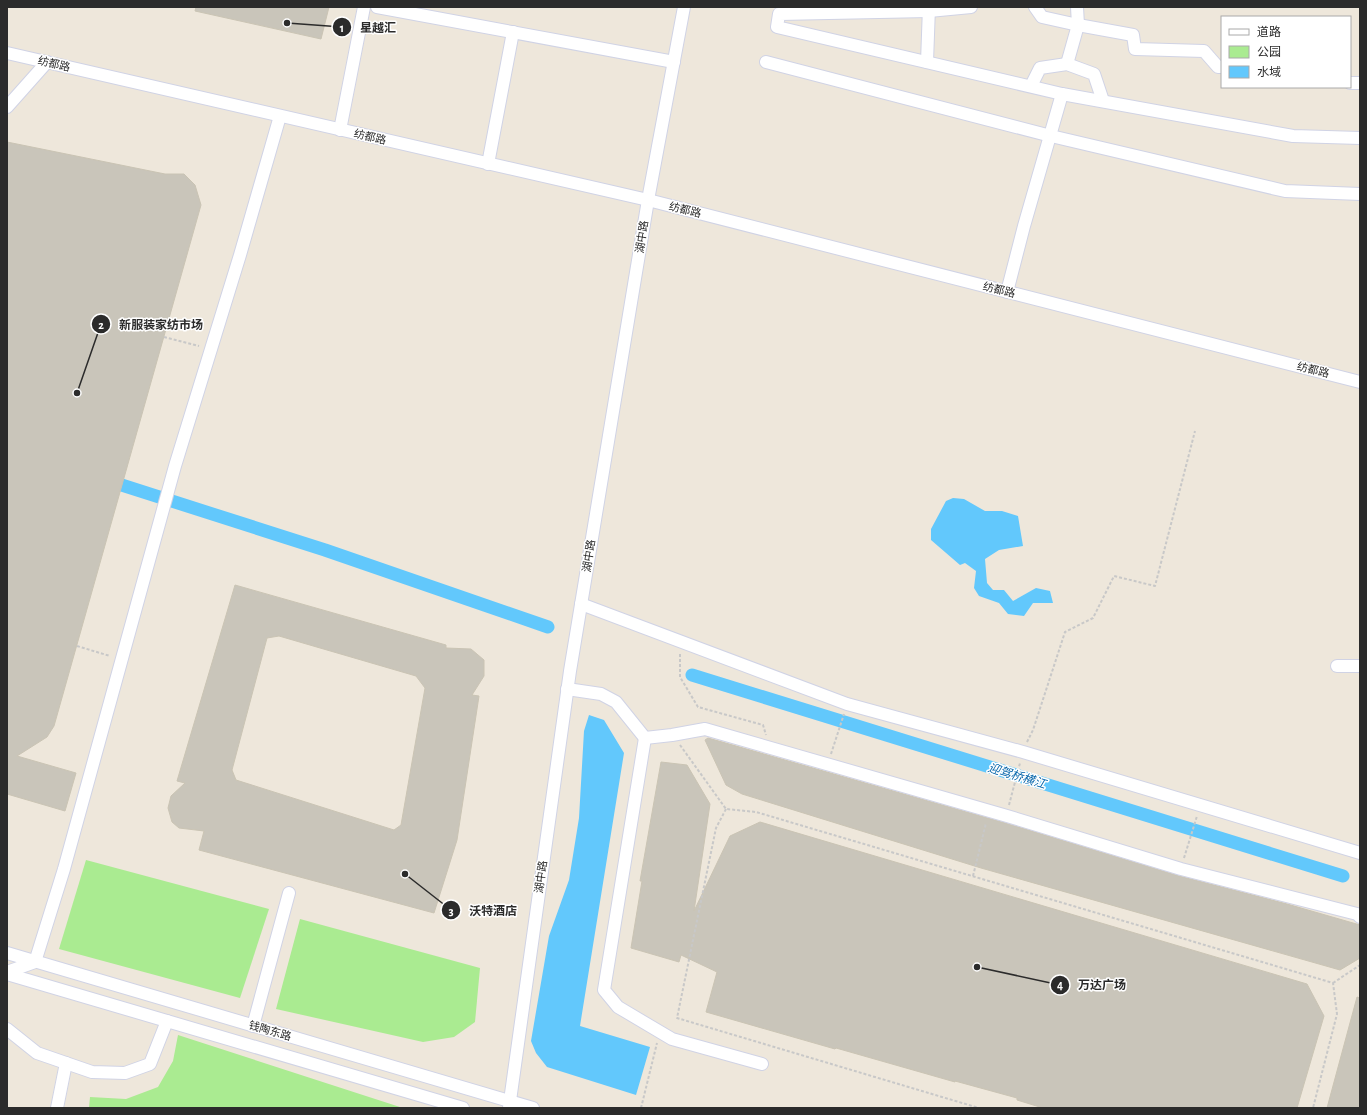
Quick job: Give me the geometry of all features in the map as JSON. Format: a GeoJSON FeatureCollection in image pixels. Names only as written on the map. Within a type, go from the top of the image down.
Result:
{"type":"FeatureCollection","features":[{"type":"Feature","properties":{"kind":"street"},"geometry":{"type":"LineString","coordinates":[[340,130],[364,7]]}},
{"type":"Feature","properties":{"kind":"street"},"geometry":{"type":"LineString","coordinates":[[377,7],[674,62]]}},
{"type":"Feature","properties":{"kind":"street","name":"湖中路"},"geometry":{"type":"LineString","coordinates":[[509,1105],[567,689],[648,200],[684,7]]}},
{"type":"Feature","properties":{"kind":"street"},"geometry":{"type":"LineString","coordinates":[[971,7],[779,14],[777,27],[1062,94],[1293,136],[1360,138]]}},
{"type":"Feature","properties":{"kind":"street"},"geometry":{"type":"LineString","coordinates":[[1035,7],[1042,17],[1133,35],[1135,49],[1204,51],[1218,67],[1221,67]]}},
{"type":"Feature","properties":{"kind":"street"},"geometry":{"type":"LineString","coordinates":[[1067,64],[1078,25],[1077,7]]}},
{"type":"Feature","properties":{"kind":"street"},"geometry":{"type":"LineString","coordinates":[[927,62],[929,9]]}},
{"type":"Feature","properties":{"kind":"street"},"geometry":{"type":"LineString","coordinates":[[488,164],[513,32]]}},
{"type":"Feature","properties":{"kind":"street","name":"纺都路"},"geometry":{"type":"LineString","coordinates":[[7,53],[648,200],[1360,382]]}},
{"type":"Feature","properties":{"kind":"street"},"geometry":{"type":"LineString","coordinates":[[7,107],[47,62]]}},
{"type":"Feature","properties":{"kind":"street"},"geometry":{"type":"LineString","coordinates":[[766,62],[1051,136],[1285,192],[1360,194]]}},
{"type":"Feature","properties":{"kind":"street"},"geometry":{"type":"LineString","coordinates":[[1031,86],[1040,68],[1067,64],[1094,74],[1103,101]]}},
{"type":"Feature","properties":{"kind":"street"},"geometry":{"type":"LineString","coordinates":[[1007,292],[1024,226],[1062,94]]}},
{"type":"Feature","properties":{"kind":"street"},"geometry":{"type":"LineString","coordinates":[[7,973],[35,962],[64,869],[175,466],[280,116]]}},
{"type":"Feature","properties":{"kind":"street"},"geometry":{"type":"LineString","coordinates":[[581,604],[847,704],[1023,752],[1360,853]]}},
{"type":"Feature","properties":{"kind":"street"},"geometry":{"type":"LineString","coordinates":[[1337,666],[1360,666]]}},
{"type":"Feature","properties":{"kind":"street"},"geometry":{"type":"LineString","coordinates":[[567,689],[601,694],[616,702],[645,738],[604,990],[618,1007],[672,1039],[762,1064]]}},
{"type":"Feature","properties":{"kind":"street"},"geometry":{"type":"LineString","coordinates":[[645,738],[706,729],[989,811],[1181,869],[1360,916]]}},
{"type":"Feature","properties":{"kind":"street"},"geometry":{"type":"LineString","coordinates":[[253,1026],[289,893]]}},
{"type":"Feature","properties":{"kind":"street","name":"钱陶东路"},"geometry":{"type":"LineString","coordinates":[[7,953],[253,1026],[509,1105],[533,1108]]}},
{"type":"Feature","properties":{"kind":"street","name":"钱陶东路"},"geometry":{"type":"LineString","coordinates":[[7,973],[464,1108]]}},
{"type":"Feature","properties":{"kind":"street"},"geometry":{"type":"LineString","coordinates":[[7,1029],[37,1053],[92,1072],[125,1073],[150,1064],[167,1021]]}},
{"type":"Feature","properties":{"kind":"street"},"geometry":{"type":"LineString","coordinates":[[57,1108],[66,1063]]}},
{"type":"Feature","properties":{"kind":"path"},"geometry":{"type":"LineString","coordinates":[[164,337],[211,350]]}},
{"type":"Feature","properties":{"kind":"path"},"geometry":{"type":"LineString","coordinates":[[1010,801],[1023,752],[1033,730],[1065,632],[1093,618],[1114,576],[1155,586],[1195,431]]}},
{"type":"Feature","properties":{"kind":"path"},"geometry":{"type":"LineString","coordinates":[[77,646],[122,659]]}},
{"type":"Feature","properties":{"kind":"path"},"geometry":{"type":"LineString","coordinates":[[679,664],[680,677],[698,707],[763,725],[771,748]]}},
{"type":"Feature","properties":{"kind":"path"},"geometry":{"type":"LineString","coordinates":[[833,746],[844,715]]}},
{"type":"Feature","properties":{"kind":"path"},"geometry":{"type":"LineString","coordinates":[[672,735],[726,809],[756,812],[1333,983]]}},
{"type":"Feature","properties":{"kind":"path"},"geometry":{"type":"LineString","coordinates":[[1185,855],[1200,806]]}},
{"type":"Feature","properties":{"kind":"path"},"geometry":{"type":"LineString","coordinates":[[726,809],[716,828],[677,1018],[980,1108]]}},
{"type":"Feature","properties":{"kind":"path"},"geometry":{"type":"LineString","coordinates":[[973,876],[989,811]]}},
{"type":"Feature","properties":{"kind":"path"},"geometry":{"type":"LineString","coordinates":[[1333,983],[1360,965]]}},
{"type":"Feature","properties":{"kind":"path"},"geometry":{"type":"LineString","coordinates":[[1313,1108],[1337,1014],[1333,983]]}},
{"type":"Feature","properties":{"kind":"path"},"geometry":{"type":"LineString","coordinates":[[641,1108],[660,1032]]}},
{"type":"Feature","properties":{"kind":"green space"},"geometry":{"type":"Polygon","coordinates":[[[86,860],[269,909],[240,998],[59,949],[86,860]]]}},
{"type":"Feature","properties":{"kind":"green space"},"geometry":{"type":"Polygon","coordinates":[[[300,919],[480,968],[475,1022],[454,1037],[423,1042],[276,1009],[300,919]]]}},
{"type":"Feature","properties":{"kind":"green space"},"geometry":{"type":"Polygon","coordinates":[[[178,1035],[403,1108],[89,1108],[90,1097],[126,1099],[158,1087],[173,1061],[178,1035]]]}},
{"type":"Feature","properties":{"kind":"water"},"geometry":{"type":"Polygon","coordinates":[[[953,498],[964,499],[985,511],[1002,511],[1018,516],[1023,546],[999,550],[985,559],[987,583],[993,590],[1004,590],[1013,601],[1036,588],[1050,591],[1053,603],[1033,603],[1024,616],[1008,614],[999,603],[979,596],[974,588],[976,571],[965,563],[960,565],[931,540],[931,529],[946,501],[953,498]]]}},
{"type":"Feature","properties":{"kind":"water"},"geometry":{"type":"Polygon","coordinates":[[[589,715],[604,720],[624,753],[580,1026],[650,1047],[636,1095],[547,1067],[536,1053],[531,1041],[549,936],[569,880],[579,818],[584,731],[589,715]]]}},
{"type":"Feature","properties":{"kind":"building"},"geometry":{"type":"Polygon","coordinates":[[[196,7],[329,7],[321,39],[195,11],[196,7]]]}},
{"type":"Feature","properties":{"kind":"building"},"geometry":{"type":"Polygon","coordinates":[[[7,142],[165,174],[184,174],[195,185],[201,205],[54,726],[47,737],[17,756],[76,773],[65,811],[7,794],[7,142]]]}},
{"type":"Feature","properties":{"kind":"building"},"geometry":{"type":"Polygon","coordinates":[[[235,585],[446,645],[446,648],[471,649],[484,660],[484,676],[472,695],[479,696],[457,840],[434,913],[199,850],[204,831],[179,828],[172,822],[168,808],[171,796],[185,783],[177,781],[235,585]],[[279,636],[267,638],[232,770],[236,780],[394,830],[401,825],[425,688],[416,676],[279,636]]]}},
{"type":"Feature","properties":{"kind":"building"},"geometry":{"type":"Polygon","coordinates":[[[708,738],[1005,823],[1179,876],[1360,925],[1360,958],[1340,970],[981,868],[742,794],[726,785],[705,740],[708,738]]]}},
{"type":"Feature","properties":{"kind":"building"},"geometry":{"type":"Polygon","coordinates":[[[661,762],[687,765],[710,804],[694,911],[730,836],[760,822],[1307,984],[1324,1016],[1297,1108],[1043,1108],[1017,1100],[1017,1098],[836,1048],[835,1049],[706,1012],[717,972],[681,955],[679,962],[631,948],[642,881],[640,881],[661,762]]]}},
{"type":"Feature","properties":{"kind":"building"},"geometry":{"type":"Polygon","coordinates":[[[1357,997],[1360,998],[1360,1108],[1327,1108],[1357,997]]]}},
{"type":"Feature","properties":{"kind":"waterway"},"geometry":{"type":"LineString","coordinates":[[106,480],[325,550],[548,627]]}},
{"type":"Feature","properties":{"kind":"waterway","name":"迎驾桥横江"},"geometry":{"type":"LineString","coordinates":[[692,675],[1343,876]]}},
{"type":"Feature","properties":{"kind":"place","name":"星越汇"},"geometry":{"type":"Point","coordinates":[287,23]}},
{"type":"Feature","properties":{"kind":"place","name":"新服装家纺市场"},"geometry":{"type":"Point","coordinates":[77,393]}},
{"type":"Feature","properties":{"kind":"place","name":"沃特酒店"},"geometry":{"type":"Point","coordinates":[405,874]}},
{"type":"Feature","properties":{"kind":"place","name":"万达广场"},"geometry":{"type":"Point","coordinates":[977,967]}}]}
